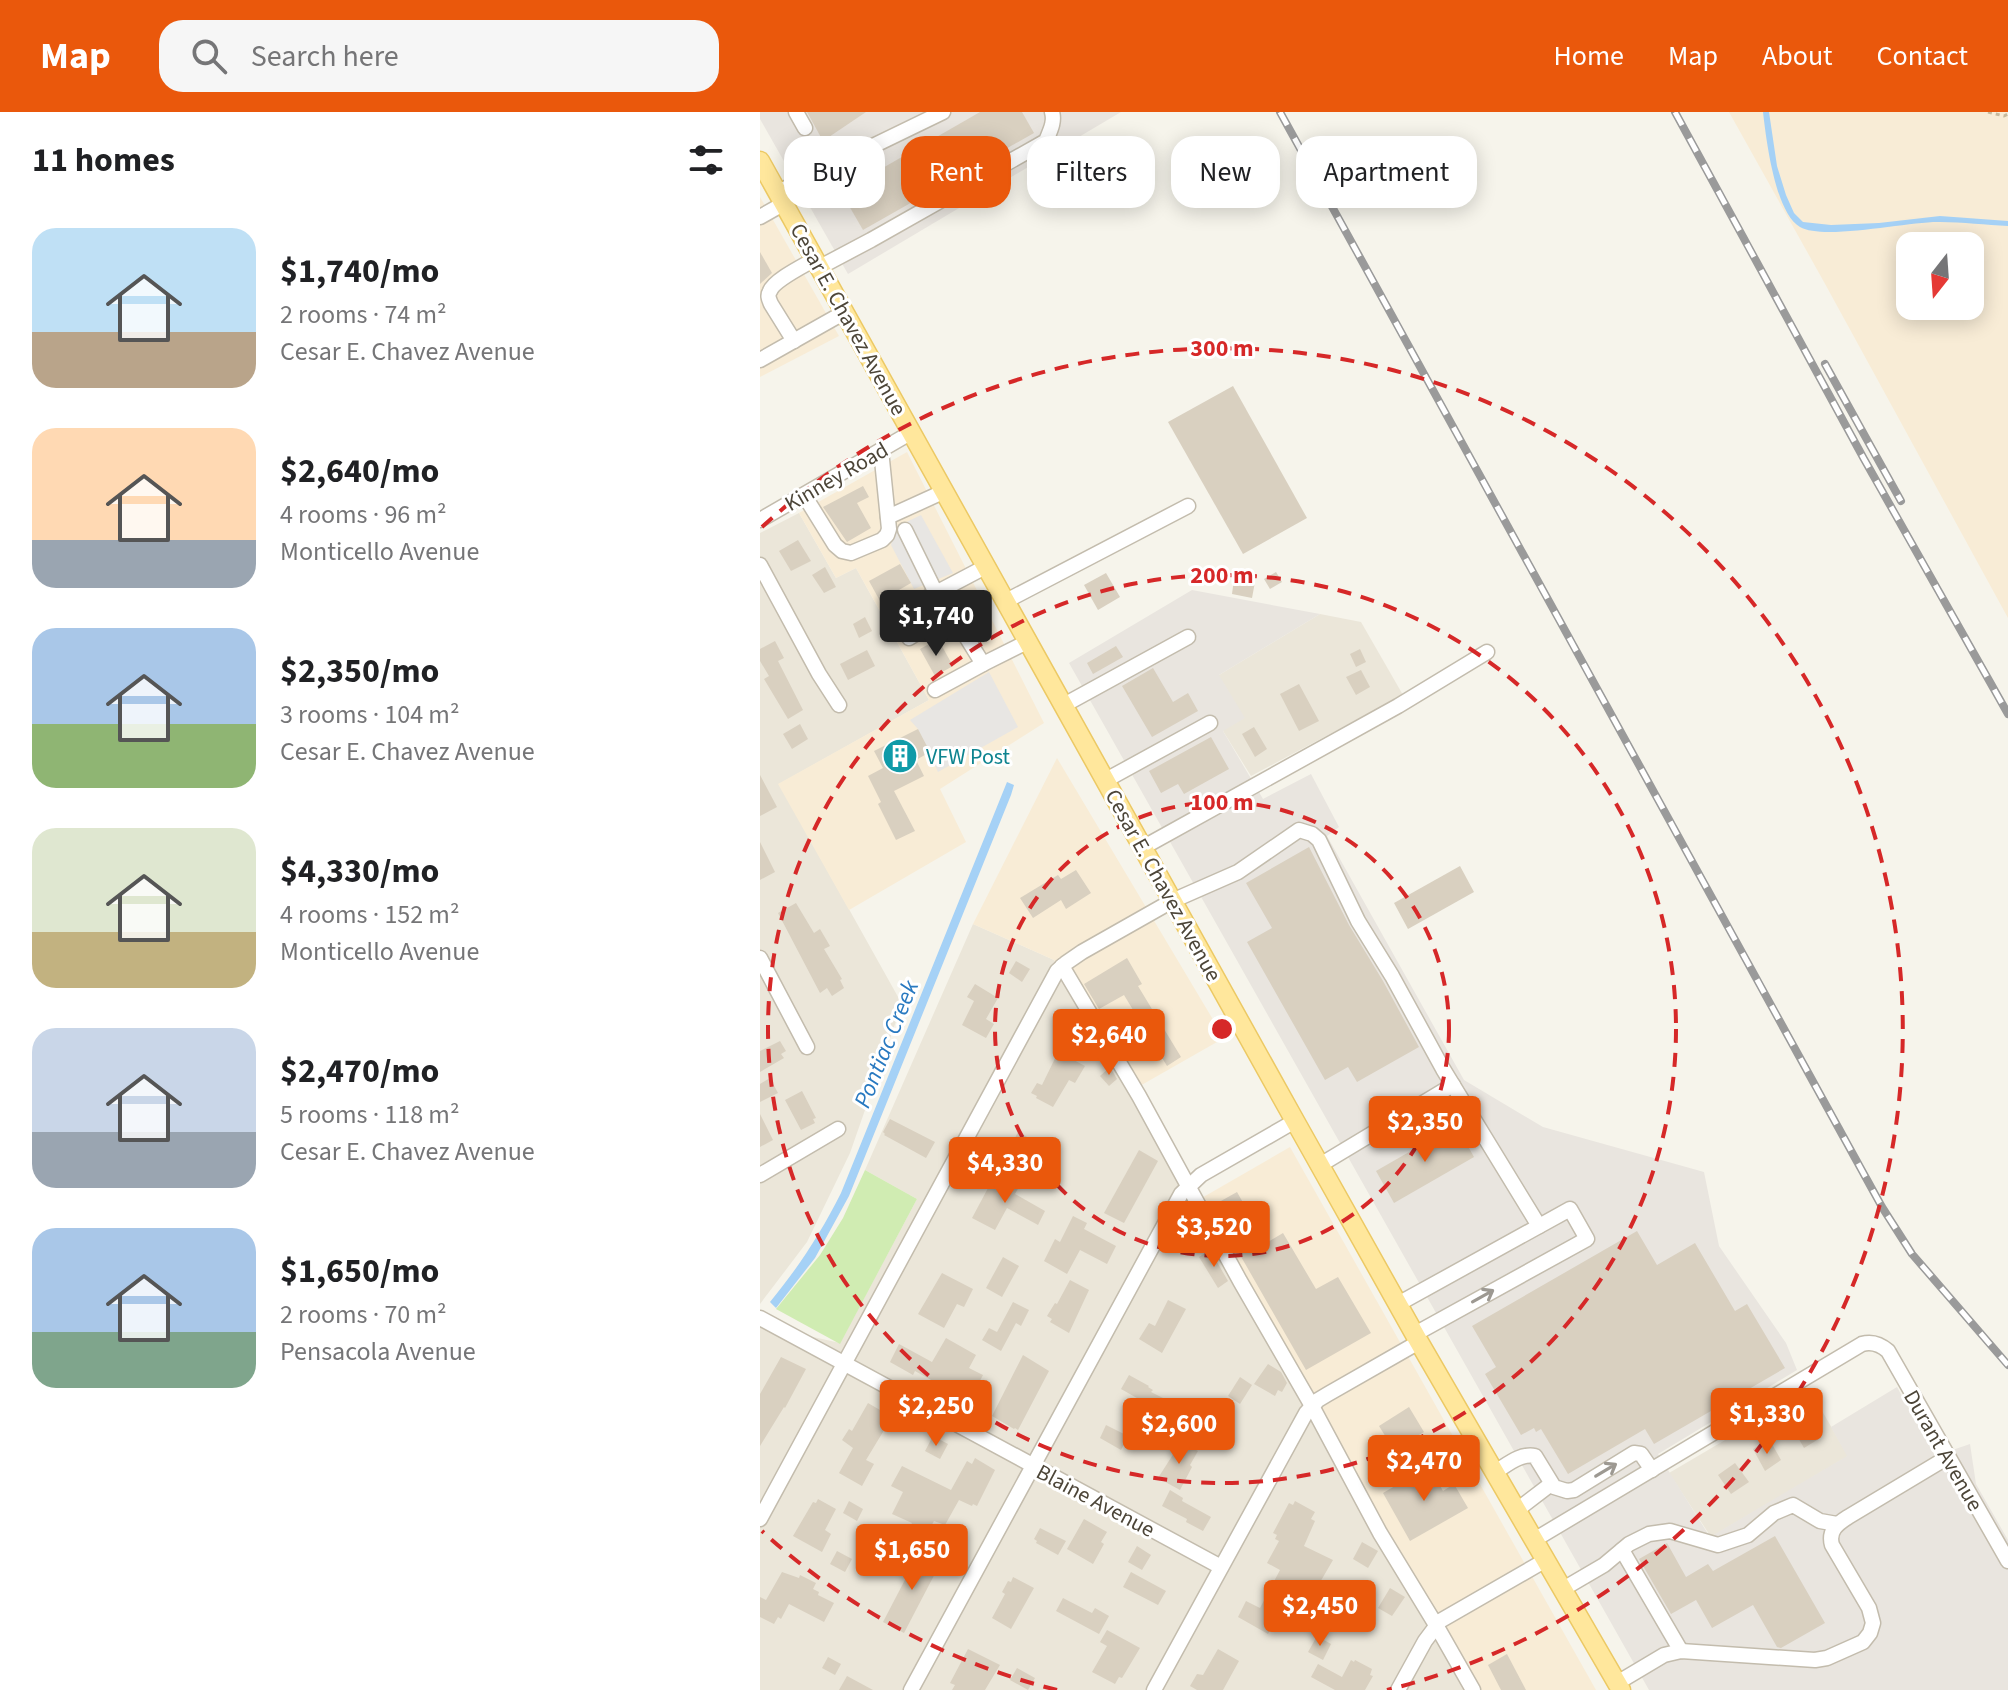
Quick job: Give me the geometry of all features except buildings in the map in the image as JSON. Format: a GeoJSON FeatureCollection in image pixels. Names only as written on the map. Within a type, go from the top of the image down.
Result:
{"type":"FeatureCollection","features":[{"type":"Feature","properties":{"kind":"main road","name":"Cesar E. Chavez Avenue"},"geometry":{"type":"LineString","coordinates":[[760,161],[1417,1338],[1619,1686]]}},
{"type":"Feature","properties":{"kind":"street"},"geometry":{"type":"LineString","coordinates":[[796,112],[805,128]]}},
{"type":"Feature","properties":{"kind":"street"},"geometry":{"type":"LineString","coordinates":[[760,217],[780,198],[943,112]]}},
{"type":"Feature","properties":{"kind":"street"},"geometry":{"type":"LineString","coordinates":[[794,341],[769,298],[770,290],[776,284],[871,240],[1046,141],[1052,127],[1052,112]]}},
{"type":"Feature","properties":{"kind":"street"},"geometry":{"type":"LineString","coordinates":[[760,360],[845,312]]}},
{"type":"Feature","properties":{"kind":"street","name":"Kinney Road"},"geometry":{"type":"LineString","coordinates":[[760,520],[912,432]]}},
{"type":"Feature","properties":{"kind":"street"},"geometry":{"type":"LineString","coordinates":[[804,495],[835,545],[842,551],[851,553],[882,540],[889,529],[881,450]]}},
{"type":"Feature","properties":{"kind":"street"},"geometry":{"type":"LineString","coordinates":[[888,517],[945,491]]}},
{"type":"Feature","properties":{"kind":"street"},"geometry":{"type":"LineString","coordinates":[[1006,601],[1188,506]]}},
{"type":"Feature","properties":{"kind":"street"},"geometry":{"type":"LineString","coordinates":[[905,530],[936,593]]}},
{"type":"Feature","properties":{"kind":"street"},"geometry":{"type":"LineString","coordinates":[[760,565],[839,705]]}},
{"type":"Feature","properties":{"kind":"street"},"geometry":{"type":"LineString","coordinates":[[894,615],[987,566]]}},
{"type":"Feature","properties":{"kind":"street"},"geometry":{"type":"LineString","coordinates":[[909,638],[949,614],[954,617],[983,664]]}},
{"type":"Feature","properties":{"kind":"street"},"geometry":{"type":"LineString","coordinates":[[1064,705],[1188,637]]}},
{"type":"Feature","properties":{"kind":"street"},"geometry":{"type":"LineString","coordinates":[[935,690],[1029,641]]}},
{"type":"Feature","properties":{"kind":"street"},"geometry":{"type":"LineString","coordinates":[[1142,848],[1398,706],[1487,652]]}},
{"type":"Feature","properties":{"kind":"street"},"geometry":{"type":"LineString","coordinates":[[1106,780],[1210,723]]}},
{"type":"Feature","properties":{"kind":"street"},"geometry":{"type":"LineString","coordinates":[[760,1519],[1054,976],[1082,952],[1172,901],[1238,872],[1299,830],[1319,840],[1358,921],[1539,1226]]}},
{"type":"Feature","properties":{"kind":"street"},"geometry":{"type":"LineString","coordinates":[[760,958],[807,1047]]}},
{"type":"Feature","properties":{"kind":"street"},"geometry":{"type":"LineString","coordinates":[[1062,966],[1139,1096],[1380,1533],[1473,1690]]}},
{"type":"Feature","properties":{"kind":"street"},"geometry":{"type":"LineString","coordinates":[[1320,1165],[1453,1085]]}},
{"type":"Feature","properties":{"kind":"street"},"geometry":{"type":"LineString","coordinates":[[911,1690],[1175,1203],[1201,1175],[1295,1121]]}},
{"type":"Feature","properties":{"kind":"street"},"geometry":{"type":"LineString","coordinates":[[760,1175],[838,1129]]}},
{"type":"Feature","properties":{"kind":"street"},"geometry":{"type":"LineString","coordinates":[[1154,1690],[1312,1406],[1417,1338],[1587,1239],[1570,1209],[1398,1304]]}},
{"type":"Feature","properties":{"kind":"street","name":"Blaine Avenue"},"geometry":{"type":"LineString","coordinates":[[760,1318],[1221,1567]]}},
{"type":"Feature","properties":{"kind":"street","name":"Durant Avenue"},"geometry":{"type":"LineString","coordinates":[[1652,1470],[1862,1344],[1876,1343],[1888,1351],[2008,1561]]}},
{"type":"Feature","properties":{"kind":"street"},"geometry":{"type":"LineString","coordinates":[[1495,1472],[1531,1454],[1551,1484],[1559,1489],[1574,1490],[1634,1453],[1638,1453],[1652,1470],[1534,1540]]}},
{"type":"Feature","properties":{"kind":"street"},"geometry":{"type":"LineString","coordinates":[[1619,1686],[1664,1655],[1681,1651],[1815,1660],[1863,1642],[1873,1623],[1869,1608],[1832,1545],[1832,1533],[1837,1524],[1948,1457]]}},
{"type":"Feature","properties":{"kind":"street"},"geometry":{"type":"LineString","coordinates":[[1517,1510],[1551,1484]]}},
{"type":"Feature","properties":{"kind":"street"},"geometry":{"type":"LineString","coordinates":[[1563,1589],[1649,1534],[1670,1531],[1718,1545],[1748,1535],[1774,1513],[1793,1505],[1820,1521],[1837,1524]]}},
{"type":"Feature","properties":{"kind":"street"},"geometry":{"type":"LineString","coordinates":[[1622,1550],[1681,1651]]}},
{"type":"Feature","properties":{"kind":"street"},"geometry":{"type":"LineString","coordinates":[[1398,1690],[1425,1641],[1445,1617],[1546,1560]]}},
{"type":"Feature","properties":{"kind":"path"},"geometry":{"type":"LineString","coordinates":[[1988,112],[2008,114]]}},
{"type":"Feature","properties":{"kind":"shaded area"},"geometry":{"type":"Polygon","coordinates":[[[760,112],[1121,112],[1081,136],[1027,136],[1027,168],[1011,177],[1011,136],[901,136],[901,208],[959,208],[848,274],[811,208],[885,208],[885,136],[784,136],[784,161],[760,119],[760,112]]]}},
{"type":"Feature","properties":{"kind":"shaded area"},"geometry":{"type":"Polygon","coordinates":[[[1729,112],[2008,112],[2008,618],[1824,282],[1729,112]]]}},
{"type":"Feature","properties":{"kind":"shaded area"},"geometry":{"type":"Polygon","coordinates":[[[760,197],[839,336],[760,377],[760,197]]]}},
{"type":"Feature","properties":{"kind":"shaded area"},"geometry":{"type":"Polygon","coordinates":[[[907,452],[1044,723],[940,789],[966,842],[849,910],[778,784],[929,700],[856,568],[836,578],[799,513],[907,452]]]}},
{"type":"Feature","properties":{"kind":"shaded area"},"geometry":{"type":"Polygon","coordinates":[[[799,513],[836,578],[856,568],[929,700],[779,784],[902,1004],[850,1153],[807,1242],[760,1304],[760,533],[799,513]]]}},
{"type":"Feature","properties":{"kind":"shaded area"},"geometry":{"type":"Polygon","coordinates":[[[921,515],[953,573],[914,589],[891,545],[896,527],[921,515]]]}},
{"type":"Feature","properties":{"kind":"shaded area"},"geometry":{"type":"Polygon","coordinates":[[[1192,590],[1320,614],[1219,675],[1245,718],[1223,731],[1263,799],[1311,774],[1339,827],[1327,836],[1464,1080],[1543,1127],[1704,1172],[1719,1246],[1786,1343],[1797,1370],[1658,1454],[1710,1537],[1847,1456],[1831,1427],[1897,1387],[1935,1456],[1970,1444],[1976,1484],[2008,1540],[2008,1690],[1649,1690],[1069,663],[1192,590]]]}},
{"type":"Feature","properties":{"kind":"shaded area"},"geometry":{"type":"Polygon","coordinates":[[[1320,614],[1361,622],[1403,695],[1251,776],[1223,731],[1219,675],[1320,614]]]}},
{"type":"Feature","properties":{"kind":"shaded area"},"geometry":{"type":"Polygon","coordinates":[[[989,672],[1018,727],[938,772],[918,729],[910,720],[989,672]]]}},
{"type":"Feature","properties":{"kind":"shaded area"},"geometry":{"type":"Polygon","coordinates":[[[1057,758],[1224,1038],[1131,1091],[1054,960],[973,924],[1057,758]]]}},
{"type":"Feature","properties":{"kind":"shaded area"},"geometry":{"type":"Polygon","coordinates":[[[973,924],[1054,960],[1471,1690],[760,1690],[760,1325],[840,1343],[917,1199],[865,1170],[973,924]]]}},
{"type":"Feature","properties":{"kind":"shaded area"},"geometry":{"type":"Polygon","coordinates":[[[1290,1147],[1596,1690],[1471,1690],[1193,1203],[1290,1147]]]}},
{"type":"Feature","properties":{"kind":"shaded area"},"geometry":{"type":"Polygon","coordinates":[[[1810,1390],[1848,1456],[1711,1537],[1669,1473],[1810,1390]]]}},
{"type":"Feature","properties":{"kind":"green space"},"geometry":{"type":"Polygon","coordinates":[[[865,1170],[917,1199],[840,1344],[776,1309],[820,1255],[843,1218],[865,1170]]]}},
{"type":"Feature","properties":{"kind":"water"},"geometry":{"type":"Polygon","coordinates":[[[1763,112],[1769,112],[1777,166],[1786,195],[1794,213],[1803,222],[1831,225],[1879,223],[1940,216],[2008,221],[2008,226],[1940,222],[1828,232],[1800,227],[1791,219],[1778,191],[1763,112]]]}},
{"type":"Feature","properties":{"kind":"water"},"geometry":{"type":"Polygon","coordinates":[[[1007,782],[1014,785],[1011,795],[849,1196],[815,1258],[776,1308],[770,1302],[808,1250],[841,1193],[1007,782]]]}},
{"type":"Feature","properties":{"kind":"railway"},"geometry":{"type":"LineString","coordinates":[[1280,112],[1882,1207],[1912,1254],[2008,1365]]}},
{"type":"Feature","properties":{"kind":"railway"},"geometry":{"type":"LineString","coordinates":[[1675,112],[1864,459],[2008,714]]}},
{"type":"Feature","properties":{"kind":"railway"},"geometry":{"type":"LineString","coordinates":[[1825,364],[1901,501]]}},
{"type":"Feature","properties":{"kind":"place","name":"VFW Post"},"geometry":{"type":"Point","coordinates":[900,756]}},
{"type":"Feature","properties":{"kind":"water label","name":"Pontiac Creek"},"geometry":{"type":"Point","coordinates":[886,1044]}}]}
